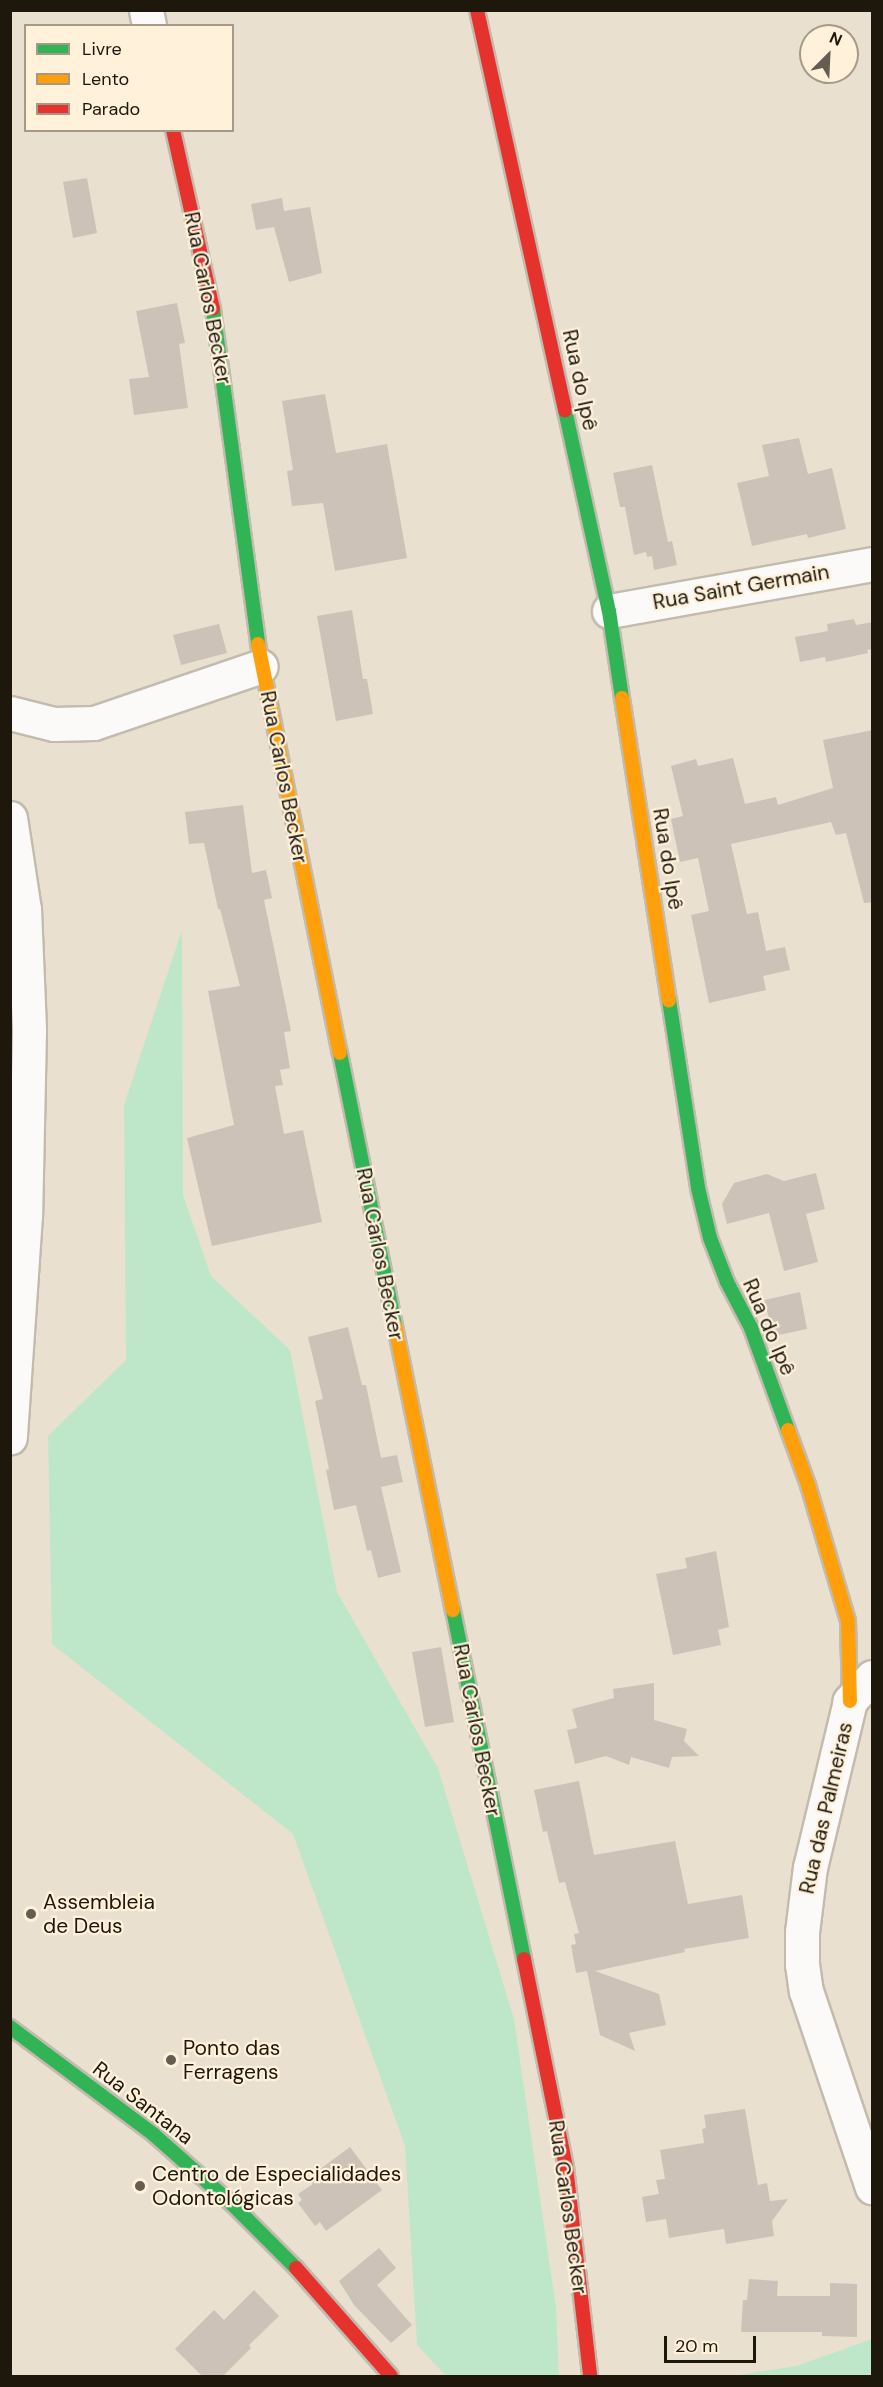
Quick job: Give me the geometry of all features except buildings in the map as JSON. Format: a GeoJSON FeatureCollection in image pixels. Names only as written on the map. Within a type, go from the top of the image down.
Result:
{"type":"FeatureCollection","features":[{"type":"Feature","properties":{"kind":"street","name":"Rua do Ipê"},"geometry":{"type":"LineString","coordinates":[[477,10],[609,611],[698,1188],[710,1238],[727,1282],[751,1328],[815,1508],[848,1621],[850,1701]]}},
{"type":"Feature","properties":{"kind":"street","name":"Rua Carlos Becker"},"geometry":{"type":"LineString","coordinates":[[173,132],[218,330],[261,666],[566,2167],[590,2376]]}},
{"type":"Feature","properties":{"kind":"street","name":"Rua Saint Germain"},"geometry":{"type":"LineString","coordinates":[[609,611],[873,564]]}},
{"type":"Feature","properties":{"kind":"street"},"geometry":{"type":"LineString","coordinates":[[10,713],[54,724],[94,723],[261,666]]}},
{"type":"Feature","properties":{"kind":"street"},"geometry":{"type":"LineString","coordinates":[[10,818],[24,909],[28,967],[10,1437]]}},
{"type":"Feature","properties":{"kind":"street","name":"Rua das Palmeiras"},"geometry":{"type":"LineString","coordinates":[[873,1677],[850,1701],[810,1867],[802,1932],[802,1964],[806,1990],[873,2187]]}},
{"type":"Feature","properties":{"kind":"street","name":"Rua Santana"},"geometry":{"type":"LineString","coordinates":[[10,2027],[153,2134],[232,2204],[307,2279],[391,2376]]}},
{"type":"Feature","properties":{"kind":"green space"},"geometry":{"type":"Polygon","coordinates":[[[182,930],[183,1195],[211,1276],[290,1350],[337,1592],[438,1768],[514,2019],[556,2308],[559,2376],[446,2376],[417,2345],[405,2146],[293,1834],[52,1644],[48,1436],[126,1360],[124,1105],[182,930]]]}},
{"type":"Feature","properties":{"kind":"green space"},"geometry":{"type":"Polygon","coordinates":[[[872,2339],[872,2376],[732,2376],[796,2366],[872,2339]]]}},
{"type":"Feature","properties":{"kind":"traffic: fast"},"geometry":{"type":"LineString","coordinates":[[213,309],[258,644]]}},
{"type":"Feature","properties":{"kind":"traffic: fast"},"geometry":{"type":"LineString","coordinates":[[565,410],[609,611],[622,698]]}},
{"type":"Feature","properties":{"kind":"traffic: fast"},"geometry":{"type":"LineString","coordinates":[[669,1000],[698,1188],[710,1238],[727,1282],[751,1328],[788,1430]]}},
{"type":"Feature","properties":{"kind":"traffic: fast"},"geometry":{"type":"LineString","coordinates":[[340,1053],[395,1326]]}},
{"type":"Feature","properties":{"kind":"traffic: fast"},"geometry":{"type":"LineString","coordinates":[[453,1610],[524,1959]]}},
{"type":"Feature","properties":{"kind":"traffic: fast"},"geometry":{"type":"LineString","coordinates":[[10,2027],[153,2134],[232,2204],[296,2268]]}},
{"type":"Feature","properties":{"kind":"traffic: slow"},"geometry":{"type":"LineString","coordinates":[[258,644],[340,1053]]}},
{"type":"Feature","properties":{"kind":"traffic: slow"},"geometry":{"type":"LineString","coordinates":[[622,698],[669,1000]]}},
{"type":"Feature","properties":{"kind":"traffic: slow"},"geometry":{"type":"LineString","coordinates":[[395,1326],[453,1610]]}},
{"type":"Feature","properties":{"kind":"traffic: slow"},"geometry":{"type":"LineString","coordinates":[[788,1430],[808,1485],[848,1621],[850,1701]]}},
{"type":"Feature","properties":{"kind":"traffic: jam"},"geometry":{"type":"LineString","coordinates":[[477,10],[565,410]]}},
{"type":"Feature","properties":{"kind":"traffic: jam"},"geometry":{"type":"LineString","coordinates":[[173,132],[213,309]]}},
{"type":"Feature","properties":{"kind":"traffic: jam"},"geometry":{"type":"LineString","coordinates":[[524,1959],[566,2167],[590,2376]]}},
{"type":"Feature","properties":{"kind":"traffic: jam"},"geometry":{"type":"LineString","coordinates":[[296,2268],[391,2376]]}},
{"type":"Feature","properties":{"kind":"place","name":"Assembleia de Deus"},"geometry":{"type":"Point","coordinates":[31,1914]}},
{"type":"Feature","properties":{"kind":"place","name":"Ponto das Ferragens"},"geometry":{"type":"Point","coordinates":[171,2060]}},
{"type":"Feature","properties":{"kind":"place","name":"Centro de Especialidades Odontológicas"},"geometry":{"type":"Point","coordinates":[140,2186]}}]}
